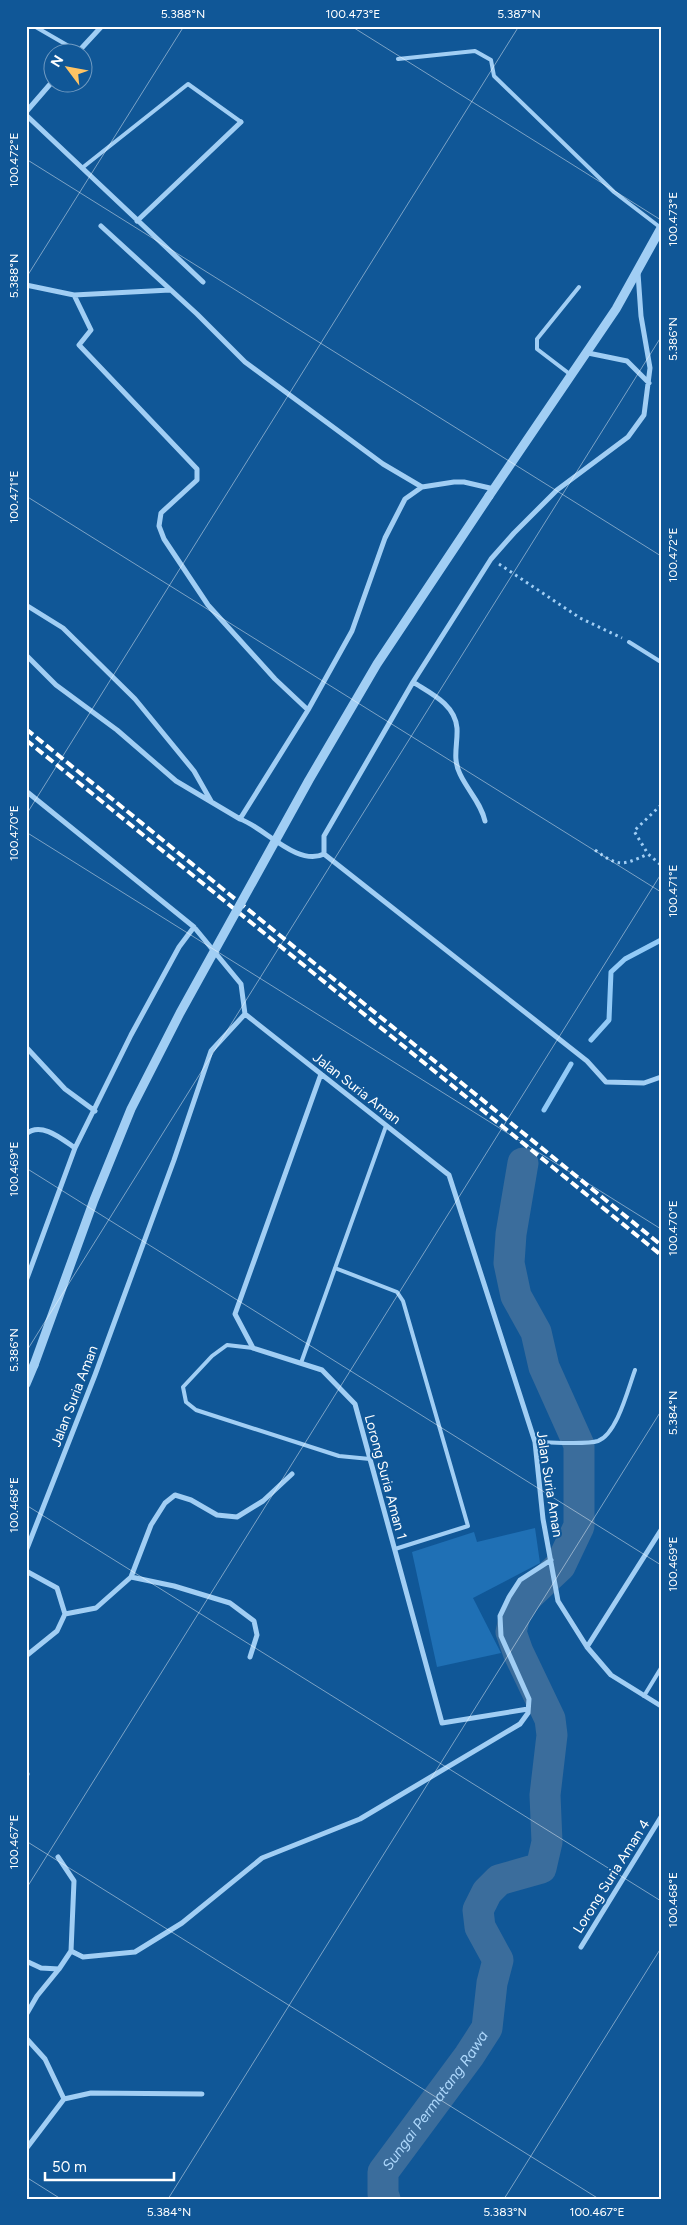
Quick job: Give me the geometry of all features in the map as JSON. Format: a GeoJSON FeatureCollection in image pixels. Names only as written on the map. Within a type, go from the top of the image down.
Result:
{"type":"FeatureCollection","features":[{"type":"Feature","properties":{"kind":"street"},"geometry":{"type":"LineString","coordinates":[[88,42],[102,26]]}},
{"type":"Feature","properties":{"kind":"street"},"geometry":{"type":"LineString","coordinates":[[44,92],[26,113],[203,282]]}},
{"type":"Feature","properties":{"kind":"street"},"geometry":{"type":"LineString","coordinates":[[137,221],[241,122]]}},
{"type":"Feature","properties":{"kind":"street"},"geometry":{"type":"LineString","coordinates":[[101,226],[198,314],[245,362],[383,464],[422,487]]}},
{"type":"Feature","properties":{"kind":"street"},"geometry":{"type":"LineString","coordinates":[[26,1384],[94,1200],[131,1108],[180,1013],[305,788],[377,664],[571,375],[588,353],[616,309],[661,228]]}},
{"type":"Feature","properties":{"kind":"street"},"geometry":{"type":"LineString","coordinates":[[324,854],[324,836],[413,682],[491,559],[557,490],[628,437],[644,415],[650,368],[641,316],[638,270]]}},
{"type":"Feature","properties":{"kind":"street"},"geometry":{"type":"LineString","coordinates":[[26,285],[74,295],[170,290]]}},
{"type":"Feature","properties":{"kind":"street"},"geometry":{"type":"LineString","coordinates":[[74,295],[91,330],[79,345],[196,469],[197,480],[161,513],[159,526],[164,539],[208,605],[275,679],[308,710]]}},
{"type":"Feature","properties":{"kind":"street"},"geometry":{"type":"LineString","coordinates":[[588,353],[627,361],[649,384]]}},
{"type":"Feature","properties":{"kind":"street"},"geometry":{"type":"LineString","coordinates":[[240,819],[308,710],[352,631],[385,538],[405,499],[422,487],[464,482],[491,493]]}},
{"type":"Feature","properties":{"kind":"street"},"geometry":{"type":"LineString","coordinates":[[26,605],[64,628],[135,699],[194,771],[211,801]]}},
{"type":"Feature","properties":{"kind":"street"},"geometry":{"type":"LineString","coordinates":[[26,655],[56,685],[123,735],[176,781],[240,819],[251,823],[283,846],[300,854],[318,857],[324,854]]}},
{"type":"Feature","properties":{"kind":"street"},"geometry":{"type":"LineString","coordinates":[[413,682],[440,699],[453,713],[457,727],[456,761],[460,773],[482,808],[485,821]]}},
{"type":"Feature","properties":{"kind":"street"},"geometry":{"type":"LineString","coordinates":[[26,791],[194,927],[241,984],[245,1014]]}},
{"type":"Feature","properties":{"kind":"street"},"geometry":{"type":"LineString","coordinates":[[324,854],[587,1061],[606,1082],[644,1083],[661,1077]]}},
{"type":"Feature","properties":{"kind":"street"},"geometry":{"type":"LineString","coordinates":[[26,1281],[75,1148],[95,1111],[130,1035],[179,947],[194,927]]}},
{"type":"Feature","properties":{"kind":"street","name":"Jalan Suria Aman"},"geometry":{"type":"LineString","coordinates":[[26,1551],[150,1225],[211,1051],[245,1014],[449,1176],[535,1442],[543,1519],[558,1601],[587,1647],[611,1675],[661,1706]]}},
{"type":"Feature","properties":{"kind":"street"},"geometry":{"type":"LineString","coordinates":[[26,1047],[65,1089],[95,1111]]}},
{"type":"Feature","properties":{"kind":"street"},"geometry":{"type":"LineString","coordinates":[[253,1348],[235,1314],[321,1074]]}},
{"type":"Feature","properties":{"kind":"street"},"geometry":{"type":"LineString","coordinates":[[26,1134],[38,1129],[53,1133],[75,1148]]}},
{"type":"Feature","properties":{"kind":"street","name":"Lorong Suria Aman 1"},"geometry":{"type":"LineString","coordinates":[[253,1348],[322,1370],[355,1404],[442,1722],[528,1709]]}},
{"type":"Feature","properties":{"kind":"street"},"geometry":{"type":"LineString","coordinates":[[65,1614],[96,1608],[132,1577],[151,1525],[165,1503],[176,1495],[191,1500],[217,1515],[237,1518],[263,1501],[292,1474]]}},
{"type":"Feature","properties":{"kind":"street"},"geometry":{"type":"LineString","coordinates":[[587,1647],[661,1530]]}},
{"type":"Feature","properties":{"kind":"street"},"geometry":{"type":"LineString","coordinates":[[71,1952],[83,1957],[135,1952],[182,1923],[262,1858],[360,1819],[520,1724],[528,1713],[529,1699],[501,1636],[500,1616],[520,1580],[551,1560]]}},
{"type":"Feature","properties":{"kind":"street"},"geometry":{"type":"LineString","coordinates":[[26,1571],[57,1588],[65,1614],[57,1631],[26,1656]]}},
{"type":"Feature","properties":{"kind":"street"},"geometry":{"type":"LineString","coordinates":[[132,1577],[174,1586],[230,1603],[254,1621],[257,1635],[250,1657]]}},
{"type":"Feature","properties":{"kind":"street","name":"Lorong Suria Aman 4"},"geometry":{"type":"LineString","coordinates":[[581,1947],[661,1817]]}},
{"type":"Feature","properties":{"kind":"street"},"geometry":{"type":"LineString","coordinates":[[26,2015],[37,1996],[71,1952],[74,1881],[58,1857]]}},
{"type":"Feature","properties":{"kind":"street"},"geometry":{"type":"LineString","coordinates":[[26,1960],[41,1968],[59,1969]]}},
{"type":"Feature","properties":{"kind":"street"},"geometry":{"type":"LineString","coordinates":[[26,2038],[45,2059],[64,2099]]}},
{"type":"Feature","properties":{"kind":"street"},"geometry":{"type":"LineString","coordinates":[[26,2148],[64,2099],[92,2093],[202,2094]]}},
{"type":"Feature","properties":{"kind":"lane"},"geometry":{"type":"LineString","coordinates":[[34,26],[62,42]]}},
{"type":"Feature","properties":{"kind":"lane"},"geometry":{"type":"LineString","coordinates":[[398,59],[475,51],[491,60],[494,76],[614,192],[661,228]]}},
{"type":"Feature","properties":{"kind":"lane"},"geometry":{"type":"LineString","coordinates":[[82,168],[188,84],[241,122]]}},
{"type":"Feature","properties":{"kind":"lane"},"geometry":{"type":"LineString","coordinates":[[571,375],[537,349],[537,340],[579,287]]}},
{"type":"Feature","properties":{"kind":"lane"},"geometry":{"type":"LineString","coordinates":[[629,642],[661,662]]}},
{"type":"Feature","properties":{"kind":"lane"},"geometry":{"type":"LineString","coordinates":[[301,1363],[386,1126]]}},
{"type":"Feature","properties":{"kind":"lane"},"geometry":{"type":"LineString","coordinates":[[335,1268],[397,1292],[402,1301],[468,1526],[394,1549]]}},
{"type":"Feature","properties":{"kind":"lane"},"geometry":{"type":"LineString","coordinates":[[253,1348],[227,1345],[212,1356],[183,1387],[186,1402],[196,1410],[339,1456],[370,1459]]}},
{"type":"Feature","properties":{"kind":"lane"},"geometry":{"type":"LineString","coordinates":[[535,1442],[596,1442],[606,1437],[613,1428],[635,1370]]}},
{"type":"Feature","properties":{"kind":"lane"},"geometry":{"type":"LineString","coordinates":[[644,1696],[661,1668]]}},
{"type":"Feature","properties":{"kind":"path"},"geometry":{"type":"LineString","coordinates":[[491,559],[580,618],[629,642]]}},
{"type":"Feature","properties":{"kind":"path"},"geometry":{"type":"LineString","coordinates":[[661,805],[634,831],[648,854],[661,865]]}},
{"type":"Feature","properties":{"kind":"path"},"geometry":{"type":"LineString","coordinates":[[595,850],[614,863],[629,863],[648,854]]}},
{"type":"Feature","properties":{"kind":"shaded area"},"geometry":{"type":"Polygon","coordinates":[[[535,1528],[540,1563],[473,1598],[501,1653],[437,1667],[412,1552],[474,1532],[477,1542],[535,1528]]]}},
{"type":"Feature","properties":{"kind":"waterway","name":"Sungai Permatang Rawa"},"geometry":{"type":"LineString","coordinates":[[591,1040],[609,1020],[611,972],[625,959],[661,940]]}},
{"type":"Feature","properties":{"kind":"waterway","name":"Sungai Permatang Rawa"},"geometry":{"type":"LineString","coordinates":[[544,1110],[571,1064]]}},
{"type":"Feature","properties":{"kind":"waterway","name":"Sungai Permatang Rawa"},"geometry":{"type":"LineString","coordinates":[[385,2199],[383,2194],[383,2172],[469,2056],[487,2028],[492,1983],[498,1960],[480,1927],[478,1910],[487,1892],[499,1880],[541,1868],[547,1842],[545,1795],[552,1735],[550,1719],[518,1652],[511,1632],[515,1615],[526,1598],[560,1566],[579,1526],[579,1445],[544,1367],[536,1332],[516,1296],[509,1263],[511,1234],[523,1163]]}},
{"type":"Feature","properties":{"kind":"railway"},"geometry":{"type":"LineString","coordinates":[[26,729],[661,1245]]}},
{"type":"Feature","properties":{"kind":"railway"},"geometry":{"type":"LineString","coordinates":[[26,740],[661,1255]]}}]}
